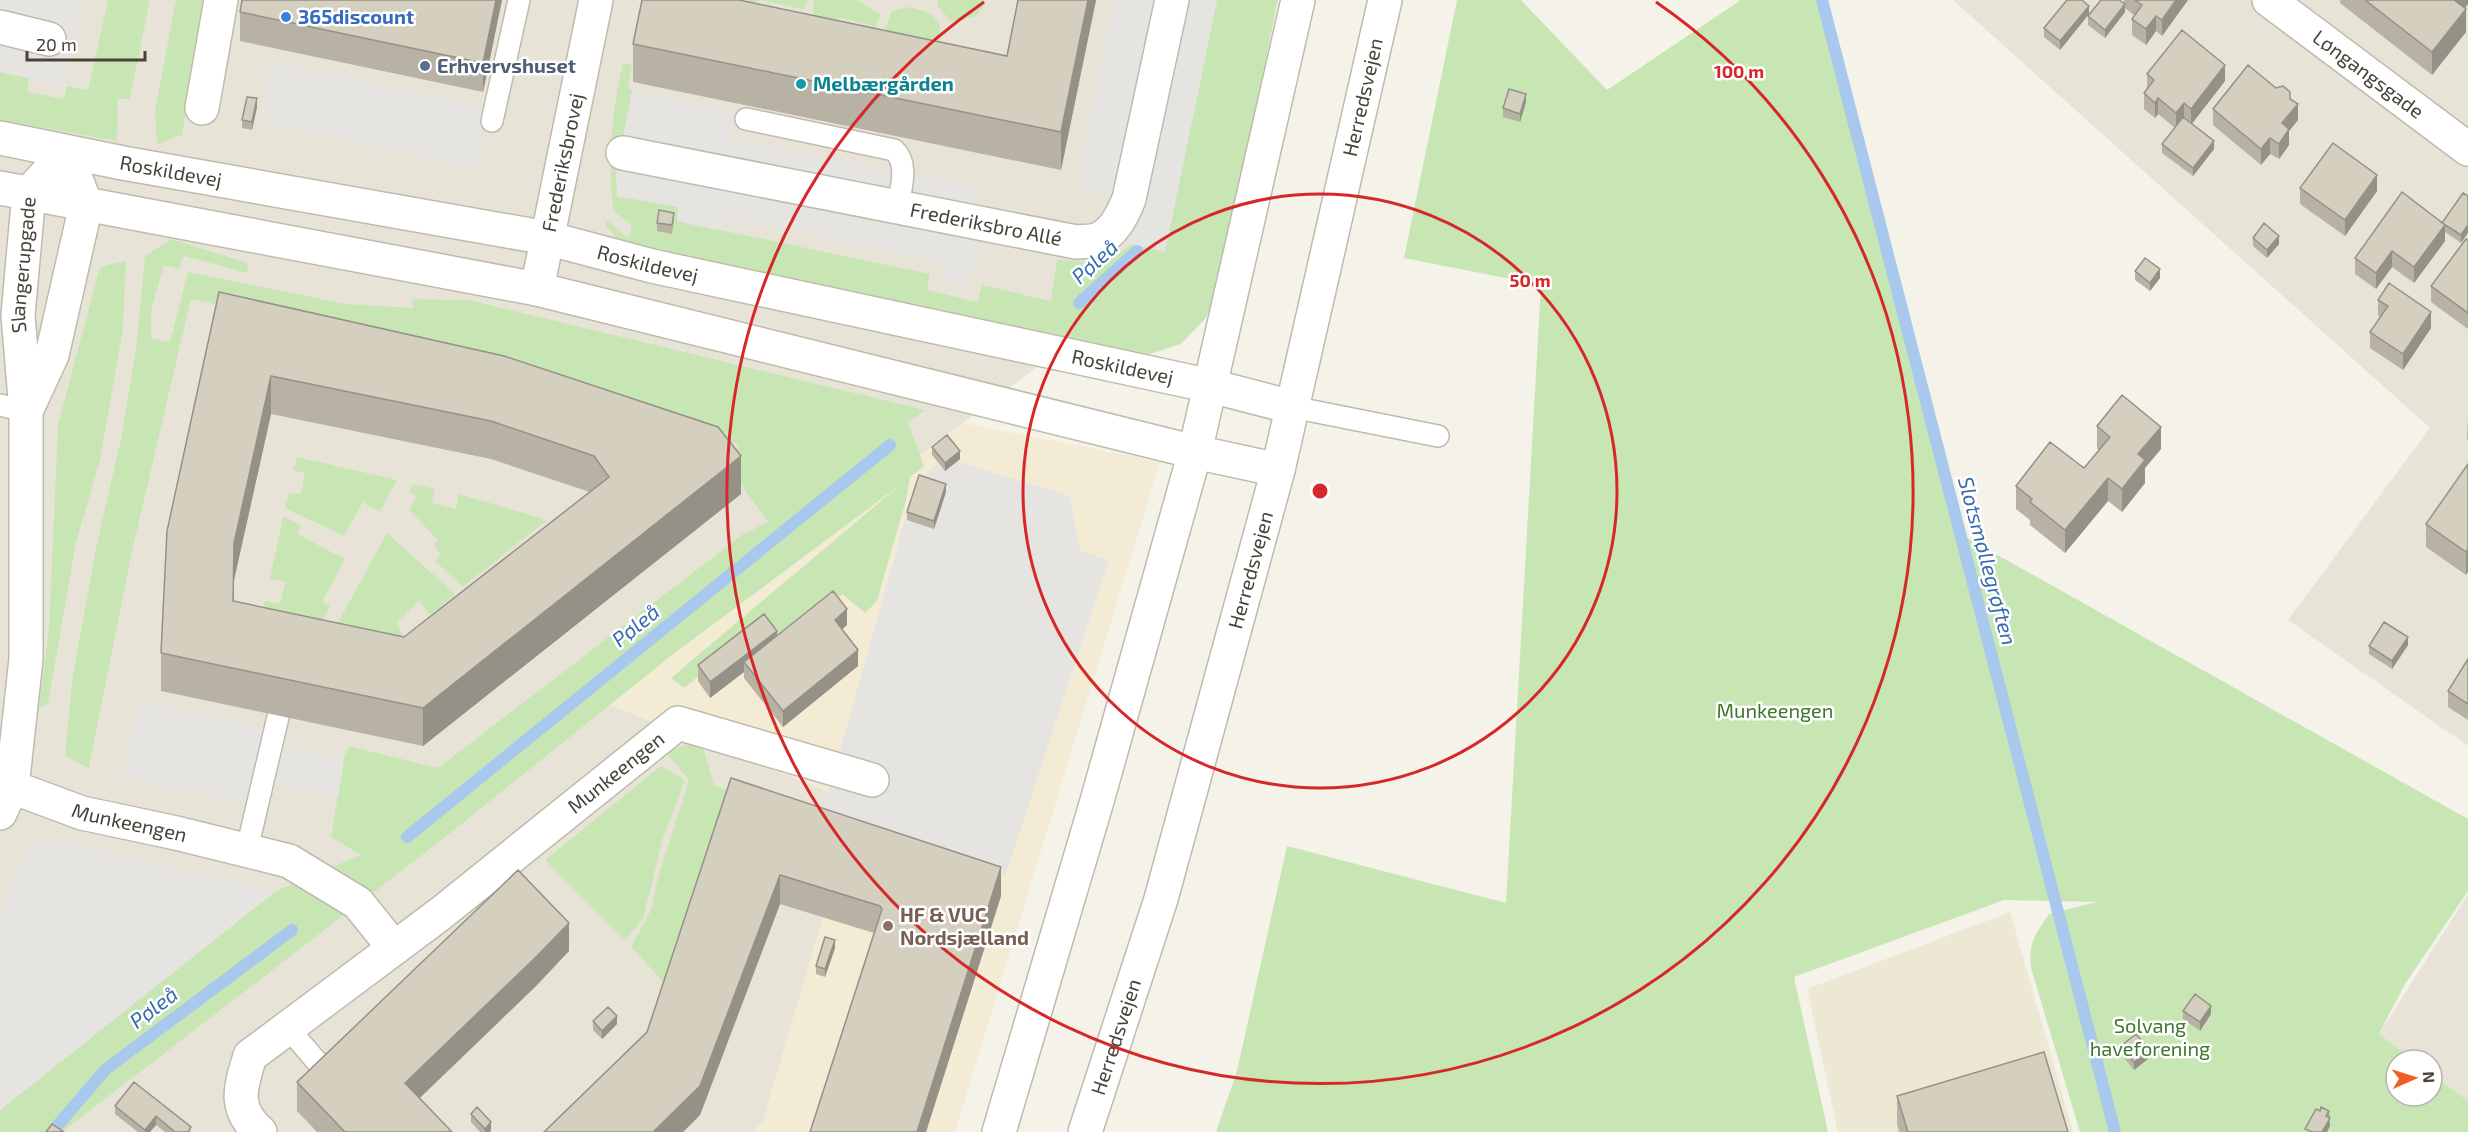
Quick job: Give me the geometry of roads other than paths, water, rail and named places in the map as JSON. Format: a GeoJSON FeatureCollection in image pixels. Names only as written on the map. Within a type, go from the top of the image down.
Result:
{"type":"FeatureCollection","features":[{"type":"Feature","properties":{"kind":"street"},"geometry":{"type":"LineString","coordinates":[[202,108],[221,0]]}},
{"type":"Feature","properties":{"kind":"street","name":"Frederiksbrovej"},"geometry":{"type":"LineString","coordinates":[[537,289],[596,0]]}},
{"type":"Feature","properties":{"kind":"street","name":"Frederiksbro Allé"},"geometry":{"type":"LineString","coordinates":[[624,153],[898,205],[1076,242],[1096,240],[1109,232],[1122,216],[1130,199],[1172,0]]}},
{"type":"Feature","properties":{"kind":"street"},"geometry":{"type":"LineString","coordinates":[[999,1132],[1097,801],[1195,452],[1298,0]]}},
{"type":"Feature","properties":{"kind":"street","name":"Herredsvejen"},"geometry":{"type":"LineString","coordinates":[[1085,1132],[1161,899],[1278,470],[1385,0]]}},
{"type":"Feature","properties":{"kind":"street","name":"Løngangsgade"},"geometry":{"type":"LineString","coordinates":[[2269,0],[2468,149]]}},
{"type":"Feature","properties":{"kind":"street"},"geometry":{"type":"LineString","coordinates":[[0,27],[49,39]]}},
{"type":"Feature","properties":{"kind":"street","name":"Roskildevej"},"geometry":{"type":"LineString","coordinates":[[0,138],[66,153],[547,238],[652,266],[1211,386],[1292,406]]}},
{"type":"Feature","properties":{"kind":"street"},"geometry":{"type":"LineString","coordinates":[[66,153],[86,205]]}},
{"type":"Feature","properties":{"kind":"street","name":"Slangerupgade"},"geometry":{"type":"LineString","coordinates":[[6,800],[26,659],[13,408],[18,315],[14,191],[66,153]]}},
{"type":"Feature","properties":{"kind":"street"},"geometry":{"type":"LineString","coordinates":[[14,191],[537,289],[1195,452],[1278,470]]}},
{"type":"Feature","properties":{"kind":"street","name":"Slangerupgade"},"geometry":{"type":"LineString","coordinates":[[13,408],[52,355],[86,205]]}},
{"type":"Feature","properties":{"kind":"street","name":"Munkeengen"},"geometry":{"type":"LineString","coordinates":[[260,1132],[250,1123],[239,1092],[250,1056],[501,866],[678,723],[872,780]]}},
{"type":"Feature","properties":{"kind":"street","name":"Munkeengen"},"geometry":{"type":"LineString","coordinates":[[6,800],[82,813],[246,849],[300,866],[358,903],[394,948]]}},
{"type":"Feature","properties":{"kind":"lane"},"geometry":{"type":"LineString","coordinates":[[492,121],[519,0]]}},
{"type":"Feature","properties":{"kind":"lane"},"geometry":{"type":"LineString","coordinates":[[746,120],[894,150],[901,157],[903,169],[898,205]]}},
{"type":"Feature","properties":{"kind":"lane"},"geometry":{"type":"LineString","coordinates":[[1292,406],[1438,436]]}},
{"type":"Feature","properties":{"kind":"lane"},"geometry":{"type":"LineString","coordinates":[[246,849],[278,717]]}},
{"type":"Feature","properties":{"kind":"lane"},"geometry":{"type":"LineString","coordinates":[[288,1028],[318,1063]]}},
{"type":"Feature","properties":{"kind":"waterway","name":"Slotsmøllegrøften"},"geometry":{"type":"LineString","coordinates":[[1822,0],[2115,1132]]}},
{"type":"Feature","properties":{"kind":"waterway","name":"Pøleå"},"geometry":{"type":"LineString","coordinates":[[1079,303],[1137,251]]}},
{"type":"Feature","properties":{"kind":"waterway","name":"Pøleå"},"geometry":{"type":"LineString","coordinates":[[407,837],[890,445]]}},
{"type":"Feature","properties":{"kind":"waterway","name":"Pøleå"},"geometry":{"type":"LineString","coordinates":[[52,1132],[106,1069],[292,930]]}},
{"type":"Feature","properties":{"kind":"place","name":"365discount"},"geometry":{"type":"Point","coordinates":[286,17]}},
{"type":"Feature","properties":{"kind":"place","name":"Erhvervshuset"},"geometry":{"type":"Point","coordinates":[425,66]}},
{"type":"Feature","properties":{"kind":"place","name":"Melbærgården"},"geometry":{"type":"Point","coordinates":[801,84]}},
{"type":"Feature","properties":{"kind":"place","name":"HF & VUC Nordsjælland"},"geometry":{"type":"Point","coordinates":[888,926]}},
{"type":"Feature","properties":{"kind":"park label","name":"Solvang haveforening"},"geometry":{"type":"Point","coordinates":[2150,1038]}}]}
